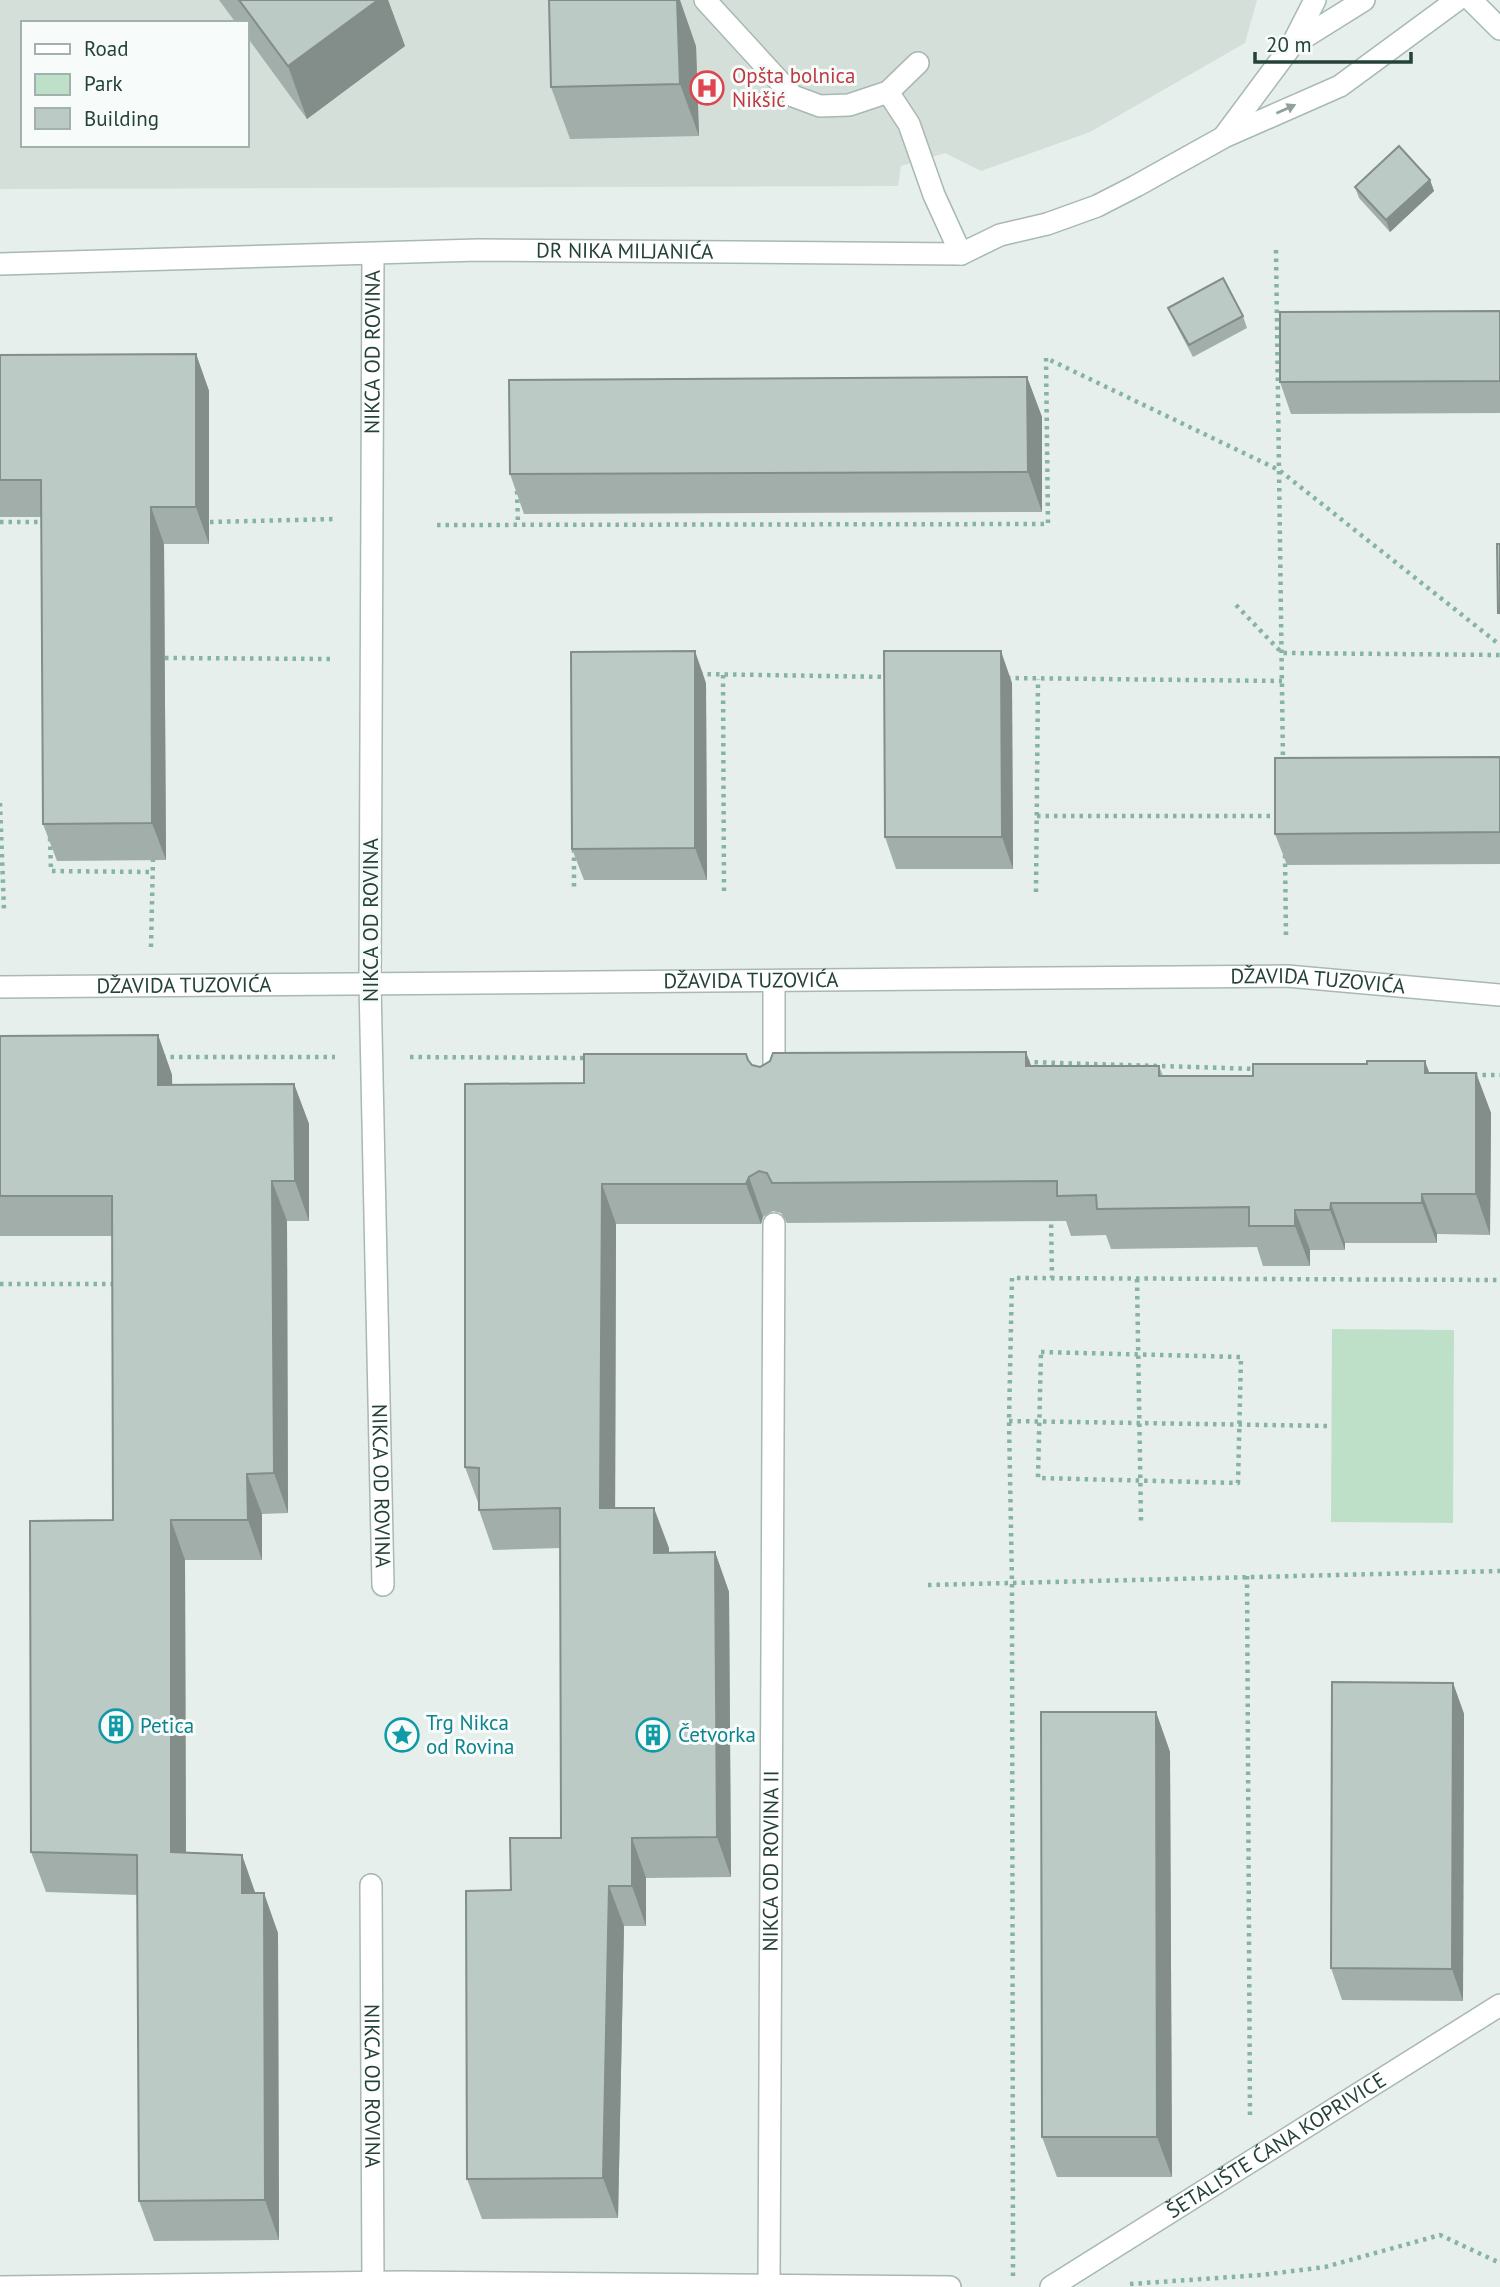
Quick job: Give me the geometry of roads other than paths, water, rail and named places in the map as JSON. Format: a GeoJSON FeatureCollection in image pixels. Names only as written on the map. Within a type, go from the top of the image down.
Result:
{"type":"FeatureCollection","features":[{"type":"Feature","properties":{"kind":"street"},"geometry":{"type":"LineString","coordinates":[[705,0],[793,96],[820,106],[849,105],[888,92],[918,63]]}},
{"type":"Feature","properties":{"kind":"street"},"geometry":{"type":"LineString","coordinates":[[1292,45],[1315,0]]}},
{"type":"Feature","properties":{"kind":"street","name":"DR NIKA MILJANIĆA"},"geometry":{"type":"LineString","coordinates":[[1224,137],[1292,45],[1364,0]]}},
{"type":"Feature","properties":{"kind":"street","name":"DR NIKA MILJANIĆA"},"geometry":{"type":"LineString","coordinates":[[0,264],[478,250],[961,254],[1000,235],[1047,224],[1097,206],[1224,137],[1340,86],[1457,0]]}},
{"type":"Feature","properties":{"kind":"street"},"geometry":{"type":"LineString","coordinates":[[1471,0],[1500,29]]}},
{"type":"Feature","properties":{"kind":"street"},"geometry":{"type":"LineString","coordinates":[[888,92],[909,124],[934,195],[961,254]]}},
{"type":"Feature","properties":{"kind":"street","name":"NIKCA OD ROVINA"},"geometry":{"type":"LineString","coordinates":[[373,254],[370,984],[383,1585]]}},
{"type":"Feature","properties":{"kind":"street","name":"DŽAVIDA TUZOVIĆA"},"geometry":{"type":"LineString","coordinates":[[0,987],[1287,976],[1500,995]]}},
{"type":"Feature","properties":{"kind":"street"},"geometry":{"type":"LineString","coordinates":[[774,981],[774,1094]]}},
{"type":"Feature","properties":{"kind":"street","name":"NIKCA OD ROVINA II"},"geometry":{"type":"LineString","coordinates":[[769,2286],[774,1224]]}},
{"type":"Feature","properties":{"kind":"street","name":"NIKCA OD ROVINA"},"geometry":{"type":"LineString","coordinates":[[371,1885],[374,2285]]}},
{"type":"Feature","properties":{"kind":"street","name":"ŠETALIŠTE ĆANA KOPRIVICE"},"geometry":{"type":"LineString","coordinates":[[1051,2287],[1500,2005]]}},
{"type":"Feature","properties":{"kind":"street"},"geometry":{"type":"LineString","coordinates":[[0,2287],[950,2287]]}},
{"type":"Feature","properties":{"kind":"place","name":"Opšta bolnica Nikšić"},"geometry":{"type":"Point","coordinates":[707,88]}},
{"type":"Feature","properties":{"kind":"place","name":"Petica"},"geometry":{"type":"Point","coordinates":[116,1726]}},
{"type":"Feature","properties":{"kind":"place","name":"Trg Nikca od Rovina"},"geometry":{"type":"Point","coordinates":[402,1735]}},
{"type":"Feature","properties":{"kind":"place","name":"Četvorka"},"geometry":{"type":"Point","coordinates":[653,1735]}}]}
